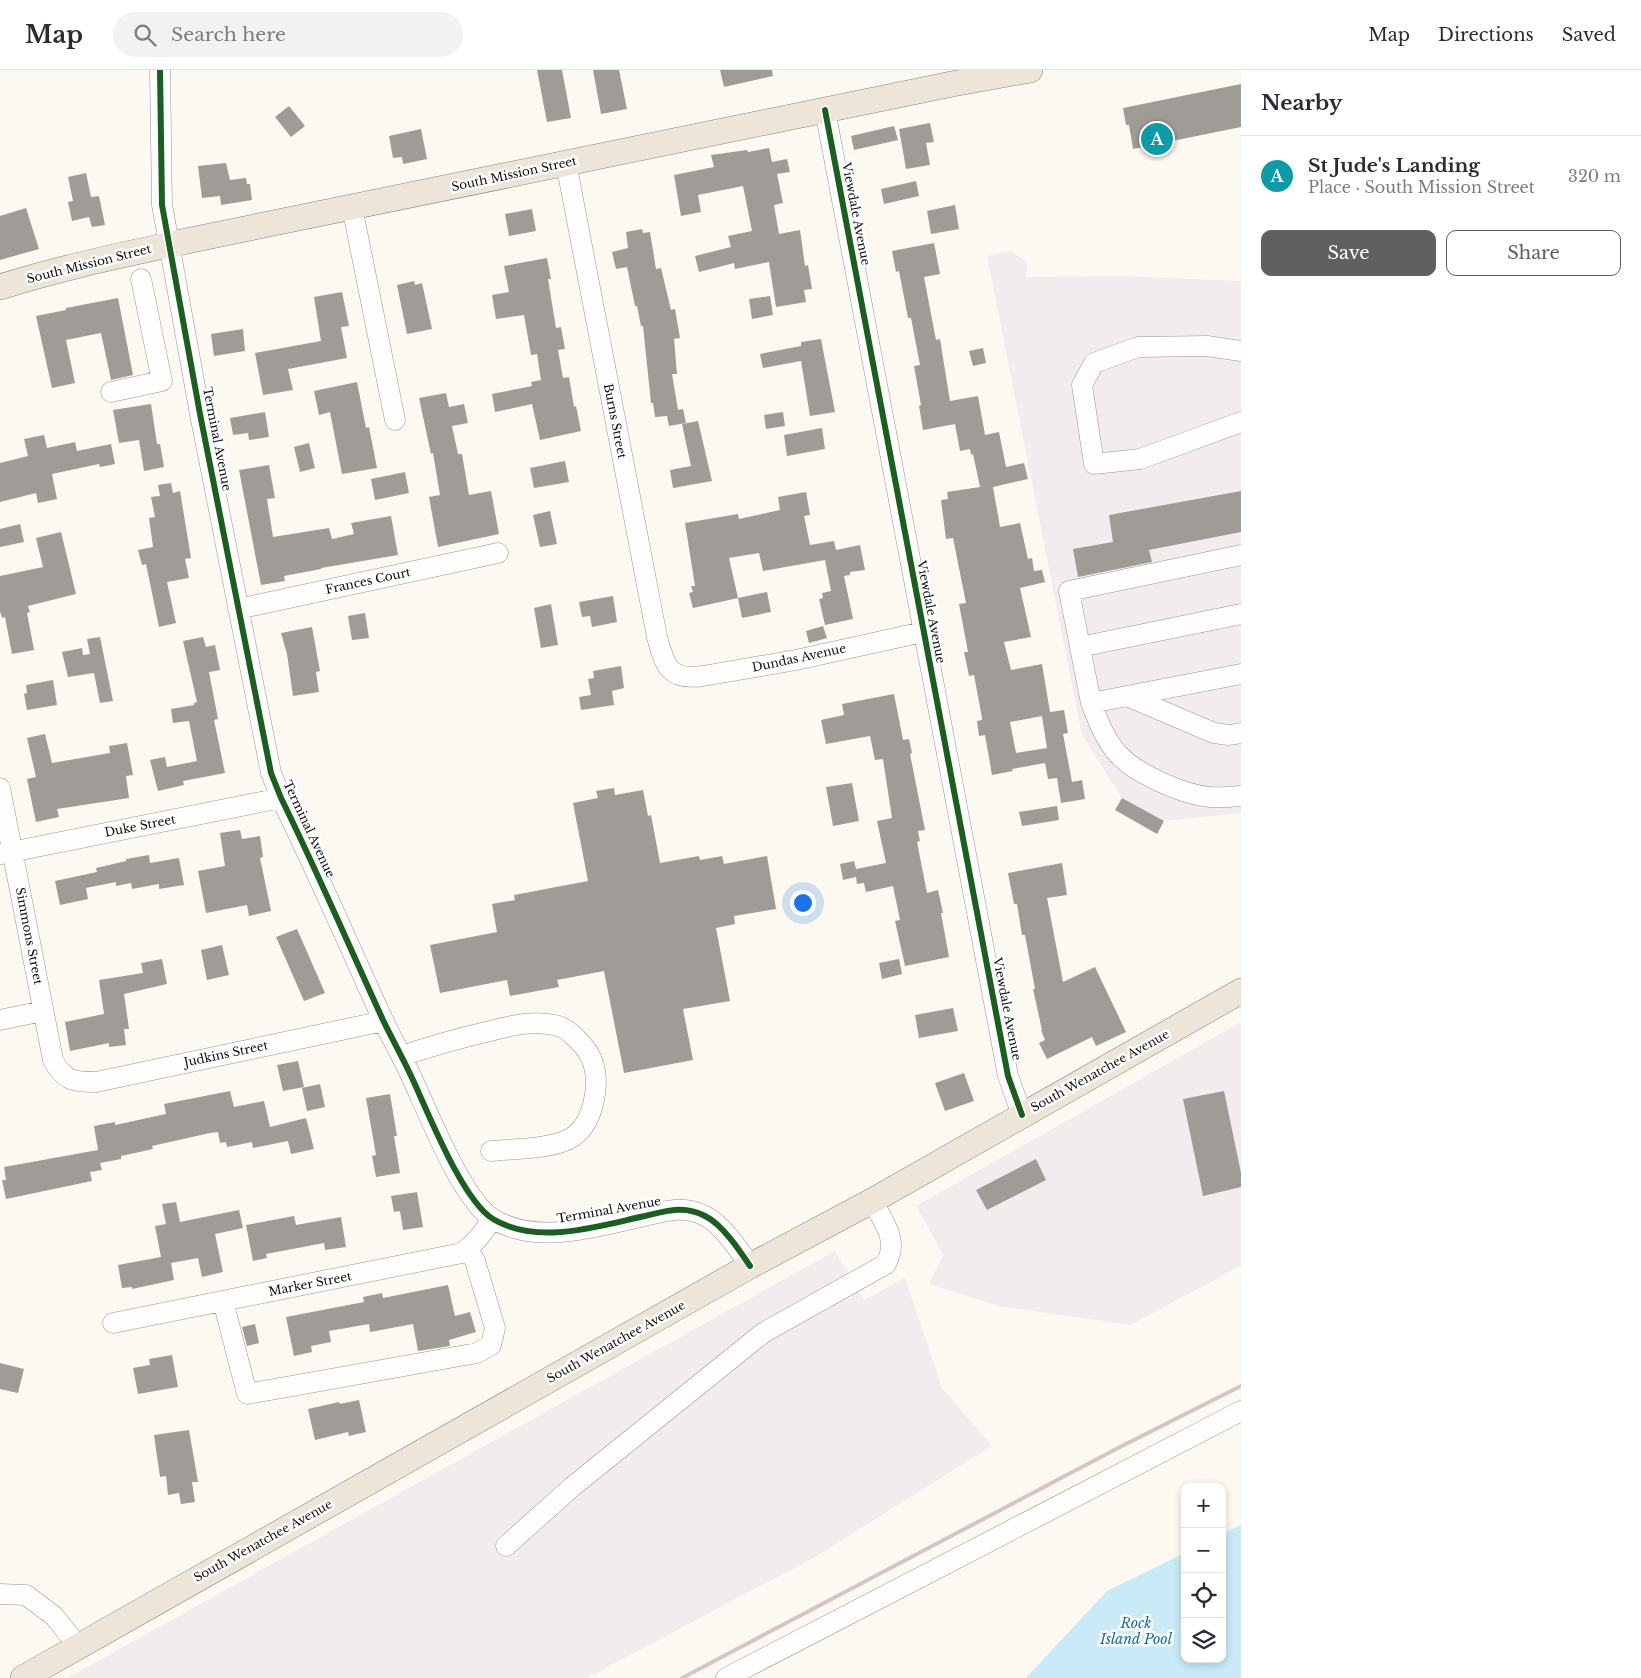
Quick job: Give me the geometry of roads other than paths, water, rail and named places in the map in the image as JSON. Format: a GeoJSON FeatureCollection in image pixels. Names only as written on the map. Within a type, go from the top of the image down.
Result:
{"type":"FeatureCollection","features":[{"type":"Feature","properties":{"kind":"main road","name":"South Mission Street"},"geometry":{"type":"LineString","coordinates":[[0,287],[64,268],[168,245],[825,110],[950,77],[1030,70]]}},
{"type":"Feature","properties":{"kind":"main road","name":"South Wenatchee Avenue"},"geometry":{"type":"LineString","coordinates":[[23,1678],[750,1266],[872,1202],[1241,991]]}},
{"type":"Feature","properties":{"kind":"street","name":"Terminal Avenue"},"geometry":{"type":"LineString","coordinates":[[160,70],[162,205],[168,245],[271,773],[384,1021],[454,1167],[468,1192],[492,1218],[509,1226],[530,1231],[556,1232],[581,1229],[679,1209],[705,1216],[728,1236],[750,1266]]}},
{"type":"Feature","properties":{"kind":"street","name":"Viewdale Avenue"},"geometry":{"type":"LineString","coordinates":[[825,110],[1008,1076],[1022,1115]]}},
{"type":"Feature","properties":{"kind":"street","name":"Burns Street"},"geometry":{"type":"LineString","coordinates":[[566,163],[657,637],[668,669],[675,673]]}},
{"type":"Feature","properties":{"kind":"street"},"geometry":{"type":"LineString","coordinates":[[352,207],[395,420]]}},
{"type":"Feature","properties":{"kind":"street"},"geometry":{"type":"LineString","coordinates":[[111,392],[162,381],[141,279]]}},
{"type":"Feature","properties":{"kind":"street"},"geometry":{"type":"LineString","coordinates":[[155,349],[187,342]]}},
{"type":"Feature","properties":{"kind":"street"},"geometry":{"type":"LineString","coordinates":[[1241,351],[1207,346],[1138,347],[1094,363],[1082,385],[1094,464],[1140,459],[1241,422]]}},
{"type":"Feature","properties":{"kind":"street","name":"Frances Court"},"geometry":{"type":"LineString","coordinates":[[238,609],[498,553]]}},
{"type":"Feature","properties":{"kind":"street"},"geometry":{"type":"LineString","coordinates":[[1241,555],[1069,590],[1091,703],[1102,729],[1118,754],[1151,778],[1180,790],[1210,798],[1241,796]]}},
{"type":"Feature","properties":{"kind":"street"},"geometry":{"type":"LineString","coordinates":[[1080,647],[1241,614]]}},
{"type":"Feature","properties":{"kind":"street","name":"Dundas Avenue"},"geometry":{"type":"LineString","coordinates":[[675,673],[690,678],[703,676],[796,660],[923,632]]}},
{"type":"Feature","properties":{"kind":"street"},"geometry":{"type":"LineString","coordinates":[[1091,703],[1241,674]]}},
{"type":"Feature","properties":{"kind":"street"},"geometry":{"type":"LineString","coordinates":[[1127,696],[1214,733],[1230,735],[1241,733]]}},
{"type":"Feature","properties":{"kind":"street","name":"Simmons Street"},"geometry":{"type":"LineString","coordinates":[[0,788],[6,853],[53,1060],[59,1072],[67,1078]]}},
{"type":"Feature","properties":{"kind":"street","name":"Duke Street"},"geometry":{"type":"LineString","coordinates":[[6,853],[281,798]]}},
{"type":"Feature","properties":{"kind":"street"},"geometry":{"type":"LineString","coordinates":[[0,1020],[43,1011]]}},
{"type":"Feature","properties":{"kind":"street","name":"Judkins Street"},"geometry":{"type":"LineString","coordinates":[[67,1078],[80,1082],[96,1082],[384,1021]]}},
{"type":"Feature","properties":{"kind":"street"},"geometry":{"type":"LineString","coordinates":[[402,1056],[444,1042],[532,1022],[556,1025],[569,1032],[580,1043],[592,1059],[596,1079],[595,1099],[589,1116],[580,1130],[570,1138],[552,1144],[490,1152]]}},
{"type":"Feature","properties":{"kind":"street"},"geometry":{"type":"LineString","coordinates":[[506,1546],[572,1487],[763,1333],[886,1264],[890,1256],[891,1234],[872,1202]]}},
{"type":"Feature","properties":{"kind":"street","name":"Marker Street"},"geometry":{"type":"LineString","coordinates":[[113,1323],[462,1253],[483,1234],[492,1218]]}},
{"type":"Feature","properties":{"kind":"street"},"geometry":{"type":"LineString","coordinates":[[223,1301],[248,1394],[477,1353],[491,1345],[495,1328],[475,1261],[468,1249]]}},
{"type":"Feature","properties":{"kind":"street"},"geometry":{"type":"LineString","coordinates":[[726,1678],[1241,1411]]}},
{"type":"Feature","properties":{"kind":"street"},"geometry":{"type":"LineString","coordinates":[[0,1594],[26,1595],[54,1616],[78,1646]]}},
{"type":"Feature","properties":{"kind":"water","name":"Rock Island Pool"},"geometry":{"type":"Polygon","coordinates":[[[1241,1525],[1241,1678],[1026,1678],[1107,1591],[1181,1555],[1181,1663],[1226,1663],[1226,1532],[1241,1525]]]}},
{"type":"Feature","properties":{"kind":"railway"},"geometry":{"type":"LineString","coordinates":[[682,1678],[1118,1448],[1241,1386]]}},
{"type":"Feature","properties":{"kind":"place","name":"St Jude's Landing"},"geometry":{"type":"Point","coordinates":[1157,139]}}]}
